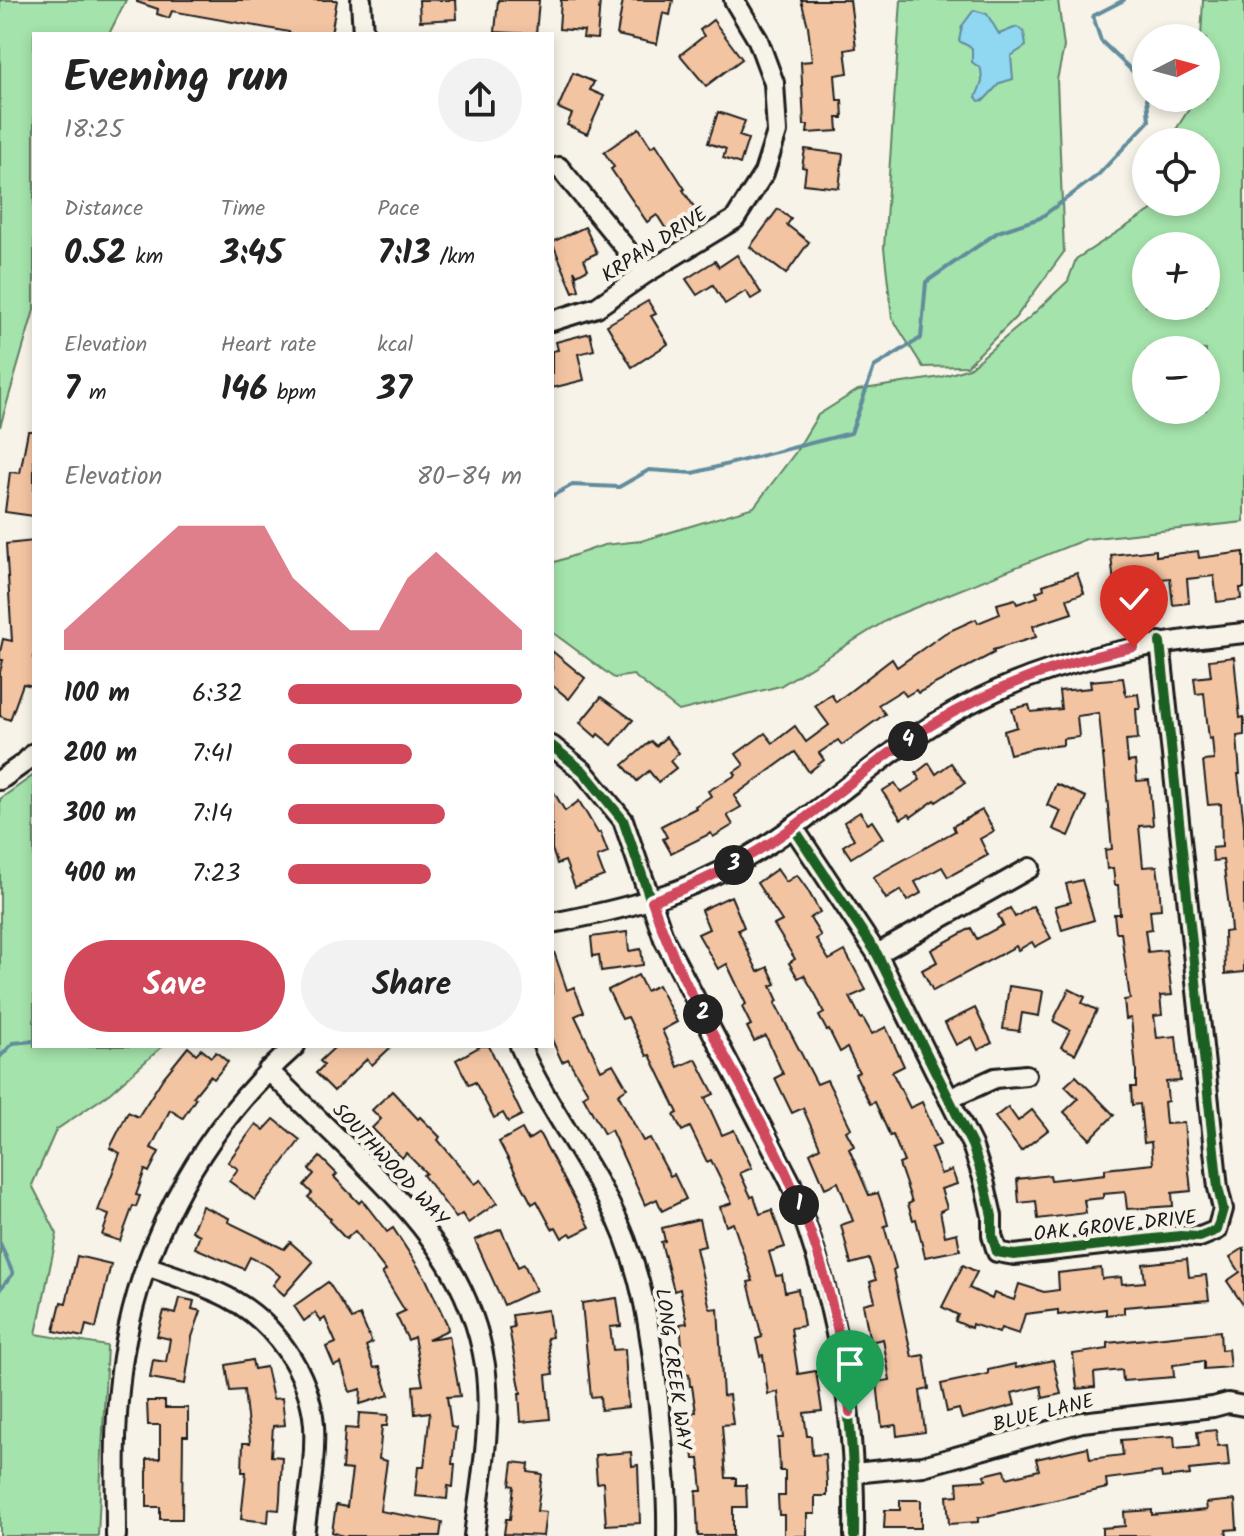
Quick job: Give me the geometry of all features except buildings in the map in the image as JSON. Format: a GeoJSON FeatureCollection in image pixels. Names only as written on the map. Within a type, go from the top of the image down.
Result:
{"type":"FeatureCollection","features":[{"type":"Feature","properties":{"kind":"street"},"geometry":{"type":"LineString","coordinates":[[361,0],[363,32]]}},
{"type":"Feature","properties":{"kind":"street","name":"KRPAN DRIVE"},"geometry":{"type":"LineString","coordinates":[[554,320],[597,307],[735,219],[764,173],[777,132],[774,83],[758,40],[736,0]]}},
{"type":"Feature","properties":{"kind":"street"},"geometry":{"type":"LineString","coordinates":[[559,167],[646,273]]}},
{"type":"Feature","properties":{"kind":"street"},"geometry":{"type":"LineString","coordinates":[[554,923],[652,901],[745,859],[793,827],[894,750],[965,705],[1002,688],[1106,652],[1160,642],[1244,633]]}},
{"type":"Feature","properties":{"kind":"street","name":"OAK GROVE DRIVE"},"geometry":{"type":"LineString","coordinates":[[793,827],[877,954],[972,1145],[984,1181],[997,1252],[1014,1255],[1180,1236],[1200,1237],[1217,1230],[1223,1209],[1216,1173],[1160,642]]}},
{"type":"Feature","properties":{"kind":"street"},"geometry":{"type":"LineString","coordinates":[[554,748],[591,779],[623,820],[668,947],[784,1169],[807,1226],[831,1302],[846,1374],[854,1473],[854,1536]]}},
{"type":"Feature","properties":{"kind":"street"},"geometry":{"type":"LineString","coordinates":[[0,780],[32,755]]}},
{"type":"Feature","properties":{"kind":"street"},"geometry":{"type":"LineString","coordinates":[[877,954],[1030,868]]}},
{"type":"Feature","properties":{"kind":"street"},"geometry":{"type":"LineString","coordinates":[[116,1536],[119,1389],[129,1325],[146,1266],[194,1164],[224,1121],[268,1070],[293,1048]]}},
{"type":"Feature","properties":{"kind":"street","name":"LONG CREEK WAY"},"geometry":{"type":"LineString","coordinates":[[521,1048],[608,1201],[630,1248],[645,1299],[666,1475],[667,1536]]}},
{"type":"Feature","properties":{"kind":"street","name":"SOUTHWOOD WAY"},"geometry":{"type":"LineString","coordinates":[[268,1070],[406,1205],[439,1247],[462,1289],[485,1365],[488,1405],[474,1536]]}},
{"type":"Feature","properties":{"kind":"street"},"geometry":{"type":"LineString","coordinates":[[949,1099],[995,1078],[1026,1075]]}},
{"type":"Feature","properties":{"kind":"street"},"geometry":{"type":"LineString","coordinates":[[146,1266],[206,1288],[246,1309],[275,1335],[298,1369],[312,1407],[314,1426],[304,1536]]}},
{"type":"Feature","properties":{"kind":"street","name":"BLUE LANE"},"geometry":{"type":"LineString","coordinates":[[854,1473],[923,1466],[1102,1419],[1228,1403],[1244,1406]]}},
{"type":"Feature","properties":{"kind":"green space"},"geometry":{"type":"Polygon","coordinates":[[[0,0],[126,0],[110,32],[32,32],[32,317],[0,427],[0,0]]]}},
{"type":"Feature","properties":{"kind":"green space"},"geometry":{"type":"Polygon","coordinates":[[[901,0],[1058,0],[1064,47],[1057,80],[1064,252],[1016,317],[967,366],[923,367],[892,318],[884,248],[901,0]]]}},
{"type":"Feature","properties":{"kind":"green space"},"geometry":{"type":"Polygon","coordinates":[[[1203,0],[1244,0],[1244,522],[1086,539],[892,617],[780,686],[679,711],[633,675],[614,678],[554,633],[554,562],[604,545],[641,541],[754,507],[795,453],[818,415],[858,390],[941,377],[969,368],[1068,281],[1076,259],[1142,216],[1220,216],[1220,128],[1177,128],[1187,112],[1220,112],[1220,24],[1202,24],[1203,0]]]}},
{"type":"Feature","properties":{"kind":"green space"},"geometry":{"type":"Polygon","coordinates":[[[32,776],[32,1048],[161,1048],[110,1093],[56,1130],[32,1185],[57,1234],[36,1334],[107,1346],[98,1536],[0,1536],[0,799],[32,776]]]}},
{"type":"Feature","properties":{"kind":"water"},"geometry":{"type":"Polygon","coordinates":[[[974,10],[987,14],[999,34],[1017,27],[1024,32],[1026,46],[1011,56],[1013,79],[1000,83],[984,100],[979,101],[976,97],[982,82],[981,69],[972,62],[972,48],[959,41],[962,26],[974,10]]]}},
{"type":"Feature","properties":{"kind":"waterway"},"geometry":{"type":"LineString","coordinates":[[1124,0],[1093,16],[1101,41],[1132,71]]}},
{"type":"Feature","properties":{"kind":"waterway"},"geometry":{"type":"LineString","coordinates":[[554,495],[572,485],[619,487],[649,470],[693,473],[851,433],[874,367],[921,338],[926,282],[998,232],[1040,218],[1098,175],[1149,121],[1148,112]]}},
{"type":"Feature","properties":{"kind":"waterway"},"geometry":{"type":"LineString","coordinates":[[0,1057],[13,1043],[32,1041]]}},
{"type":"Feature","properties":{"kind":"waterway"},"geometry":{"type":"LineString","coordinates":[[0,1243],[13,1274],[0,1289]]}},
{"type":"Feature","properties":{"kind":"cycle path"},"geometry":{"type":"LineString","coordinates":[[793,827],[877,954],[972,1145],[984,1181],[997,1252],[1014,1255],[1180,1236],[1200,1237],[1217,1230],[1223,1209],[1218,1188],[1160,642]]}},
{"type":"Feature","properties":{"kind":"cycle path"},"geometry":{"type":"LineString","coordinates":[[554,748],[583,771],[623,820],[664,939],[791,1183],[821,1271],[840,1356],[851,1444],[854,1536]]}},
{"type":"Feature","properties":{"kind":"route"},"geometry":{"type":"LineString","coordinates":[[850,1412],[846,1374],[831,1302],[791,1183],[672,956],[652,901],[681,891],[745,859],[793,827],[894,750],[965,705],[1038,673],[1106,652],[1134,647]]}}]}
